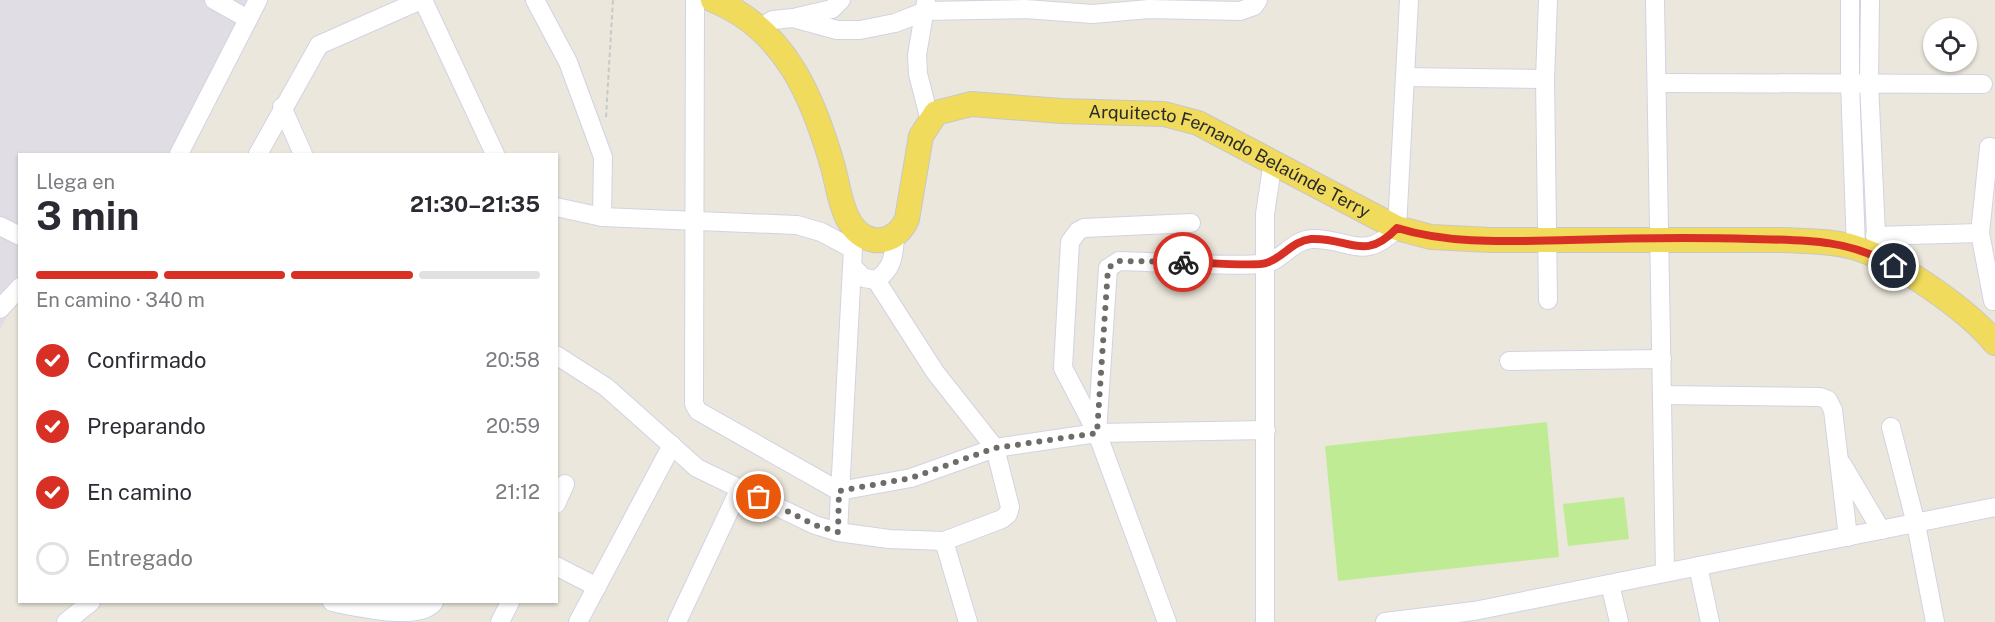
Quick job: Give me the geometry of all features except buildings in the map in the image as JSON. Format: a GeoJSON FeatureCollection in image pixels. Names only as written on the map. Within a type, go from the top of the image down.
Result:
{"type":"FeatureCollection","features":[{"type":"Feature","properties":{"kind":"main road"},"geometry":{"type":"LineString","coordinates":[[713,0],[760,28],[787,56],[800,78],[826,144],[854,239],[866,237],[888,239],[907,219],[918,148],[921,136],[930,120]]}},
{"type":"Feature","properties":{"kind":"main road","name":"Arquitecto Fernando Belaúnde Terry"},"geometry":{"type":"LineString","coordinates":[[930,120],[936,113],[971,104],[1061,111],[1164,114],[1198,123],[1397,228],[1454,239],[1661,238],[1820,241],[1870,246],[1969,317],[1995,343]]}},
{"type":"Feature","properties":{"kind":"street"},"geometry":{"type":"LineString","coordinates":[[214,0],[248,19]]}},
{"type":"Feature","properties":{"kind":"street"},"geometry":{"type":"LineString","coordinates":[[180,153],[258,0]]}},
{"type":"Feature","properties":{"kind":"street"},"geometry":{"type":"LineString","coordinates":[[259,153],[282,107],[319,45],[422,0],[495,153]]}},
{"type":"Feature","properties":{"kind":"street"},"geometry":{"type":"LineString","coordinates":[[535,0],[568,62],[603,157],[602,217]]}},
{"type":"Feature","properties":{"kind":"street"},"geometry":{"type":"LineString","coordinates":[[695,0],[694,404],[698,411],[839,491],[911,478],[995,448],[1097,433],[1266,430]]}},
{"type":"Feature","properties":{"kind":"street"},"geometry":{"type":"LineString","coordinates":[[760,28],[773,20],[832,9],[841,0]]}},
{"type":"Feature","properties":{"kind":"street"},"geometry":{"type":"LineString","coordinates":[[793,18],[837,30],[860,30],[895,23],[926,5],[1025,9],[1093,7],[1240,11],[1254,6],[1258,0]]}},
{"type":"Feature","properties":{"kind":"street"},"geometry":{"type":"LineString","coordinates":[[1097,433],[1108,268],[1119,261],[1266,264],[1297,242],[1312,239],[1366,248],[1384,242],[1397,228],[1409,0]]}},
{"type":"Feature","properties":{"kind":"street"},"geometry":{"type":"LineString","coordinates":[[1548,0],[1545,79],[1548,300]]}},
{"type":"Feature","properties":{"kind":"street"},"geometry":{"type":"LineString","coordinates":[[1655,0],[1661,238],[1665,572]]}},
{"type":"Feature","properties":{"kind":"street"},"geometry":{"type":"LineString","coordinates":[[1850,0],[1850,83],[1870,246]]}},
{"type":"Feature","properties":{"kind":"street"},"geometry":{"type":"LineString","coordinates":[[1870,0],[1870,246]]}},
{"type":"Feature","properties":{"kind":"street"},"geometry":{"type":"LineString","coordinates":[[926,5],[917,55],[918,74],[930,120]]}},
{"type":"Feature","properties":{"kind":"street"},"geometry":{"type":"LineString","coordinates":[[1405,77],[1545,79]]}},
{"type":"Feature","properties":{"kind":"street"},"geometry":{"type":"LineString","coordinates":[[1657,83],[1983,84]]}},
{"type":"Feature","properties":{"kind":"street"},"geometry":{"type":"LineString","coordinates":[[282,107],[303,153]]}},
{"type":"Feature","properties":{"kind":"street"},"geometry":{"type":"LineString","coordinates":[[1969,317],[1994,301],[1980,233],[1989,147],[1995,148]]}},
{"type":"Feature","properties":{"kind":"street"},"geometry":{"type":"LineString","coordinates":[[1265,622],[1265,214],[1273,161]]}},
{"type":"Feature","properties":{"kind":"street"},"geometry":{"type":"LineString","coordinates":[[558,207],[602,217],[797,225],[854,239],[838,532]]}},
{"type":"Feature","properties":{"kind":"street"},"geometry":{"type":"LineString","coordinates":[[1167,622],[1097,433],[1063,368],[1070,242],[1078,231],[1084,228],[1191,223]]}},
{"type":"Feature","properties":{"kind":"street"},"geometry":{"type":"LineString","coordinates":[[0,226],[18,235]]}},
{"type":"Feature","properties":{"kind":"street"},"geometry":{"type":"LineString","coordinates":[[1870,246],[1980,233]]}},
{"type":"Feature","properties":{"kind":"street"},"geometry":{"type":"LineString","coordinates":[[853,267],[864,278],[876,280],[886,273],[893,259],[888,239]]}},
{"type":"Feature","properties":{"kind":"street"},"geometry":{"type":"LineString","coordinates":[[558,356],[606,387],[697,468],[815,525],[838,532],[889,539],[944,541],[1002,519],[1008,514],[1010,507],[995,448],[935,372],[876,280]]}},
{"type":"Feature","properties":{"kind":"street"},"geometry":{"type":"LineString","coordinates":[[0,309],[18,289]]}},
{"type":"Feature","properties":{"kind":"street"},"geometry":{"type":"LineString","coordinates":[[1509,361],[1662,359]]}},
{"type":"Feature","properties":{"kind":"street"},"geometry":{"type":"LineString","coordinates":[[1662,395],[1820,397],[1828,400],[1833,410],[1848,537]]}},
{"type":"Feature","properties":{"kind":"street"},"geometry":{"type":"LineString","coordinates":[[1891,427],[1916,524],[1935,622]]}},
{"type":"Feature","properties":{"kind":"street"},"geometry":{"type":"LineString","coordinates":[[578,622],[672,445]]}},
{"type":"Feature","properties":{"kind":"street"},"geometry":{"type":"LineString","coordinates":[[1838,457],[1881,530]]}},
{"type":"Feature","properties":{"kind":"street"},"geometry":{"type":"LineString","coordinates":[[558,500],[565,484]]}},
{"type":"Feature","properties":{"kind":"street"},"geometry":{"type":"LineString","coordinates":[[676,622],[740,488]]}},
{"type":"Feature","properties":{"kind":"street"},"geometry":{"type":"LineString","coordinates":[[1385,622],[1474,616],[1665,572],[1995,507]]}},
{"type":"Feature","properties":{"kind":"street"},"geometry":{"type":"LineString","coordinates":[[944,541],[968,622]]}},
{"type":"Feature","properties":{"kind":"street"},"geometry":{"type":"LineString","coordinates":[[1698,566],[1710,622]]}},
{"type":"Feature","properties":{"kind":"street"},"geometry":{"type":"LineString","coordinates":[[558,567],[597,587]]}},
{"type":"Feature","properties":{"kind":"street"},"geometry":{"type":"LineString","coordinates":[[1610,584],[1619,622]]}},
{"type":"Feature","properties":{"kind":"street"},"geometry":{"type":"LineString","coordinates":[[66,622],[90,603]]}},
{"type":"Feature","properties":{"kind":"street"},"geometry":{"type":"LineString","coordinates":[[337,603],[390,614],[415,615],[431,608],[434,603]]}},
{"type":"Feature","properties":{"kind":"street"},"geometry":{"type":"LineString","coordinates":[[500,622],[510,603]]}},
{"type":"Feature","properties":{"kind":"path"},"geometry":{"type":"LineString","coordinates":[[606,124],[613,0]]}},
{"type":"Feature","properties":{"kind":"shaded area"},"geometry":{"type":"Polygon","coordinates":[[[0,0],[255,0],[177,153],[18,153],[18,295],[0,330],[0,0]]]}},
{"type":"Feature","properties":{"kind":"green space"},"geometry":{"type":"Polygon","coordinates":[[[1547,422],[1559,557],[1338,581],[1325,446],[1547,422]]]}},
{"type":"Feature","properties":{"kind":"green space"},"geometry":{"type":"Polygon","coordinates":[[[1624,497],[1629,539],[1568,546],[1563,504],[1624,497]]]}},
{"type":"Feature","properties":{"kind":"way so far"},"geometry":{"type":"LineString","coordinates":[[759,497],[815,525],[838,532],[839,491],[911,478],[995,448],[1097,433],[1105,285],[1108,268],[1119,261],[1183,262]]}},
{"type":"Feature","properties":{"kind":"route"},"geometry":{"type":"LineString","coordinates":[[1183,262],[1266,264],[1297,242],[1312,239],[1366,248],[1384,242],[1397,228],[1431,237],[1454,239],[1714,238],[1820,241],[1856,248],[1894,266]]}}]}
